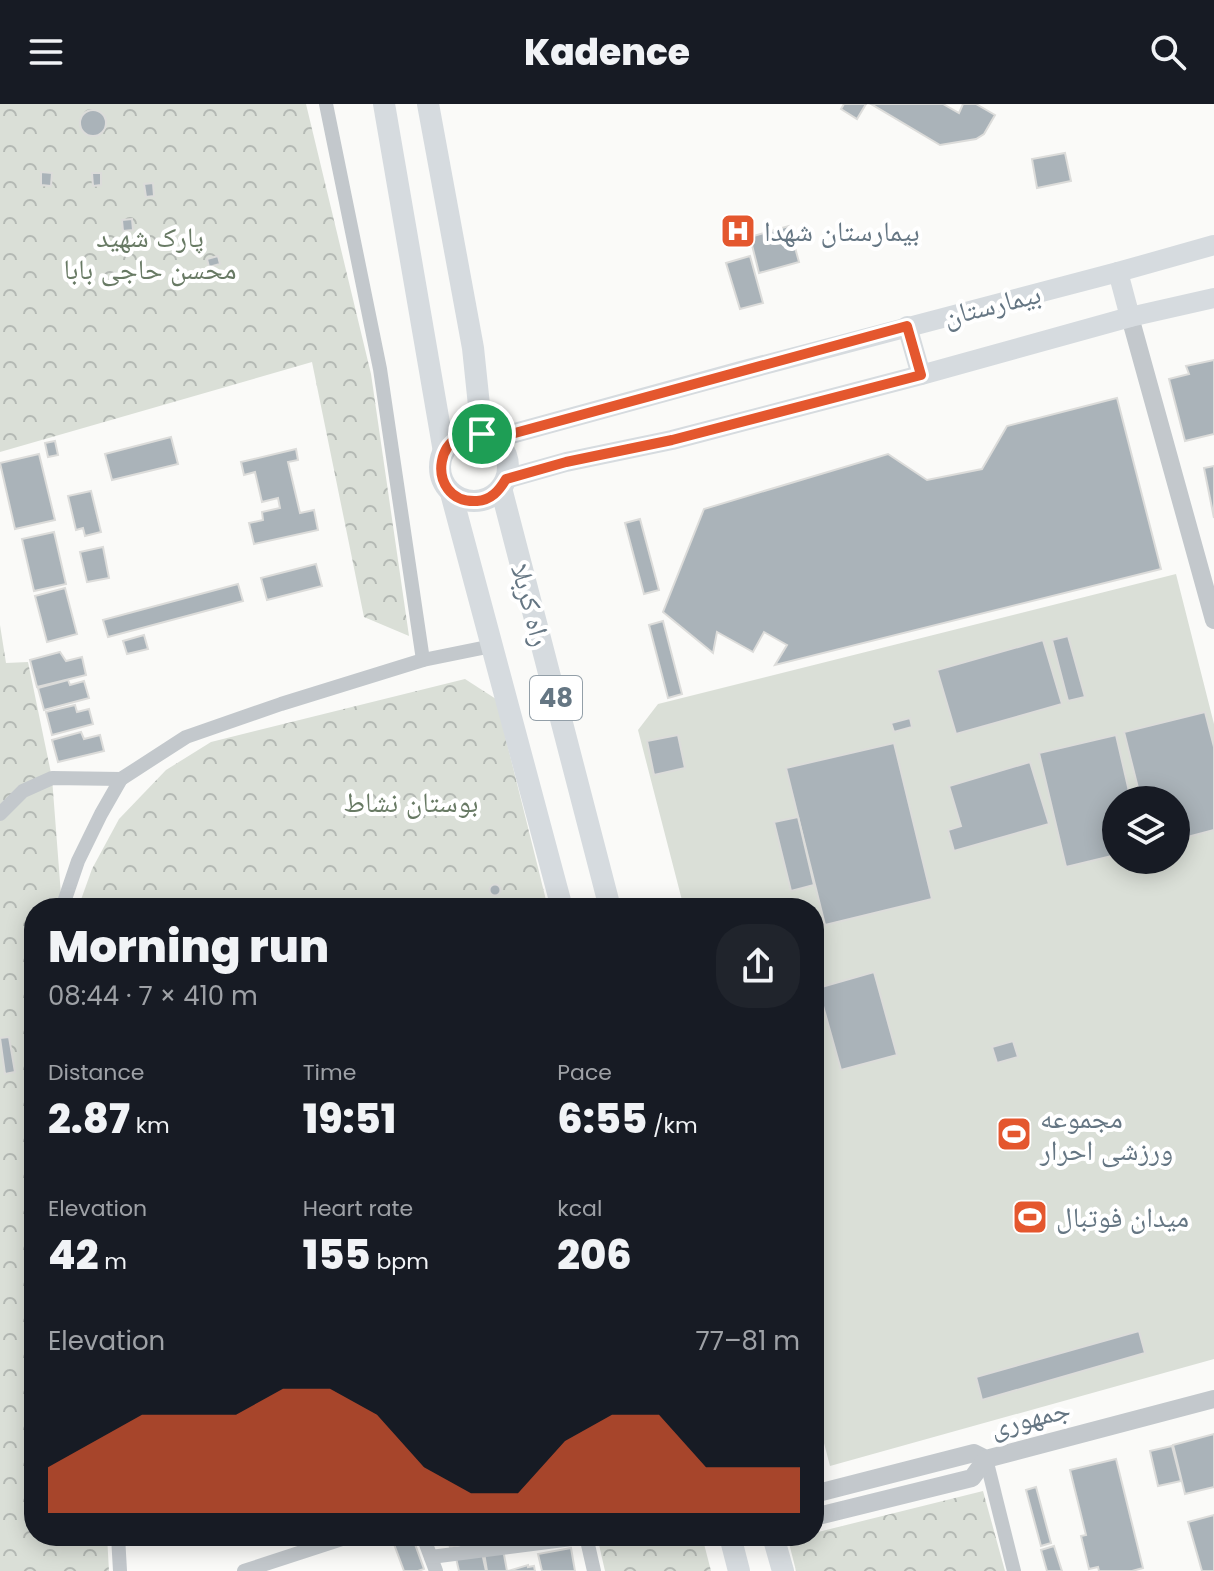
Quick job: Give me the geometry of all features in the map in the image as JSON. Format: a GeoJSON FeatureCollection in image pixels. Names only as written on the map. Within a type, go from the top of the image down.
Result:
{"type":"FeatureCollection","features":[{"type":"Feature","properties":{"kind":"main road","name":"48"},"geometry":{"type":"LineString","coordinates":[[384,104],[444,452],[441,473],[451,493]]}},
{"type":"Feature","properties":{"kind":"main road","name":"48"},"geometry":{"type":"LineString","coordinates":[[428,104],[487,437],[501,446],[506,456],[508,467],[503,484]]}},
{"type":"Feature","properties":{"kind":"main road","name":"بیمارستان"},"geometry":{"type":"LineString","coordinates":[[487,437],[1214,245]]}},
{"type":"Feature","properties":{"kind":"main road"},"geometry":{"type":"LineString","coordinates":[[1118,272],[1130,317]]}},
{"type":"Feature","properties":{"kind":"main road","name":"بیمارستان"},"geometry":{"type":"LineString","coordinates":[[503,484],[566,462],[672,440],[1130,317],[1214,298]]}},
{"type":"Feature","properties":{"kind":"main road"},"geometry":{"type":"LineString","coordinates":[[907,326],[921,375]]}},
{"type":"Feature","properties":{"kind":"main road"},"geometry":{"type":"LineString","coordinates":[[444,452],[460,437],[471,434],[487,437]]}},
{"type":"Feature","properties":{"kind":"main road"},"geometry":{"type":"LineString","coordinates":[[451,493],[461,499],[483,500],[493,496],[503,484]]}},
{"type":"Feature","properties":{"kind":"main road","name":"راه کربلا"},"geometry":{"type":"LineString","coordinates":[[503,484],[607,898]]}},
{"type":"Feature","properties":{"kind":"main road","name":"راه کربلا"},"geometry":{"type":"LineString","coordinates":[[451,493],[559,898]]}},
{"type":"Feature","properties":{"kind":"main road"},"geometry":{"type":"LineString","coordinates":[[733,1546],[739,1571]]}},
{"type":"Feature","properties":{"kind":"main road"},"geometry":{"type":"LineString","coordinates":[[776,1546],[783,1571]]}},
{"type":"Feature","properties":{"kind":"street"},"geometry":{"type":"LineString","coordinates":[[326,104],[380,369],[423,660]]}},
{"type":"Feature","properties":{"kind":"street"},"geometry":{"type":"LineString","coordinates":[[1130,317],[1214,620]]}},
{"type":"Feature","properties":{"kind":"street"},"geometry":{"type":"LineString","coordinates":[[65,898],[78,861],[121,779],[186,737],[423,660],[492,646]]}},
{"type":"Feature","properties":{"kind":"street"},"geometry":{"type":"LineString","coordinates":[[0,814],[23,791],[52,778],[121,779]]}},
{"type":"Feature","properties":{"kind":"street","name":"جمهوری"},"geometry":{"type":"LineString","coordinates":[[824,1491],[974,1453],[986,1459],[1214,1399]]}},
{"type":"Feature","properties":{"kind":"street"},"geometry":{"type":"LineString","coordinates":[[824,1515],[972,1478],[986,1459]]}},
{"type":"Feature","properties":{"kind":"street"},"geometry":{"type":"LineString","coordinates":[[986,1459],[1014,1571]]}},
{"type":"Feature","properties":{"kind":"street"},"geometry":{"type":"LineString","coordinates":[[119,1546],[120,1571]]}},
{"type":"Feature","properties":{"kind":"street"},"geometry":{"type":"LineString","coordinates":[[244,1571],[320,1546]]}},
{"type":"Feature","properties":{"kind":"street"},"geometry":{"type":"LineString","coordinates":[[433,1564],[531,1546]]}},
{"type":"Feature","properties":{"kind":"street"},"geometry":{"type":"LineString","coordinates":[[588,1546],[594,1571]]}},
{"type":"Feature","properties":{"kind":"green space","name":"پارک شهید محسن حاجی بابا"},"geometry":{"type":"Polygon","coordinates":[[[0,104],[306,104],[371,374],[409,636],[364,617],[312,362],[0,452],[0,104]]]}},
{"type":"Feature","properties":{"kind":"green space","name":"مجموعه ورزشی احرار"},"geometry":{"type":"Polygon","coordinates":[[[1176,574],[1214,724],[1214,1359],[830,1466],[824,1443],[824,898],[681,898],[638,730],[658,704],[1176,574]]]}},
{"type":"Feature","properties":{"kind":"green space"},"geometry":{"type":"Polygon","coordinates":[[[0,625],[6,663],[28,662],[52,778],[61,898],[24,898],[24,1546],[108,1546],[109,1571],[0,1571],[0,625]]]}},
{"type":"Feature","properties":{"kind":"green space","name":"بوستان نشاط"},"geometry":{"type":"Polygon","coordinates":[[[465,679],[496,699],[546,898],[82,898],[92,869],[119,819],[166,770],[211,742],[465,679]]]}},
{"type":"Feature","properties":{"kind":"green space"},"geometry":{"type":"Polygon","coordinates":[[[983,1491],[1005,1571],[796,1571],[790,1546],[824,1546],[824,1531],[983,1491]]]}},
{"type":"Feature","properties":{"kind":"green space"},"geometry":{"type":"Polygon","coordinates":[[[599,1546],[705,1546],[711,1571],[605,1571],[599,1546]]]}},
{"type":"Feature","properties":{"kind":"building"},"geometry":{"type":"Polygon","coordinates":[[[844,104],[866,104],[857,119],[841,109],[844,104]]]}},
{"type":"Feature","properties":{"kind":"building"},"geometry":{"type":"Polygon","coordinates":[[[871,104],[943,104],[959,113],[963,104],[976,104],[995,115],[984,134],[976,139],[940,145],[871,104]]]}},
{"type":"Feature","properties":{"kind":"building"},"geometry":{"type":"Polygon","coordinates":[[[93,110],[102,114],[106,123],[102,132],[93,136],[84,132],[80,123],[84,114],[93,110]]]}},
{"type":"Feature","properties":{"kind":"building"},"geometry":{"type":"Polygon","coordinates":[[[1065,153],[1071,181],[1037,188],[1032,159],[1065,153]]]}},
{"type":"Feature","properties":{"kind":"building"},"geometry":{"type":"Polygon","coordinates":[[[41,172],[52,173],[51,186],[41,185],[41,172]]]}},
{"type":"Feature","properties":{"kind":"building"},"geometry":{"type":"Polygon","coordinates":[[[92,173],[101,173],[101,185],[93,186],[92,173]]]}},
{"type":"Feature","properties":{"kind":"building"},"geometry":{"type":"Polygon","coordinates":[[[153,183],[154,196],[146,197],[144,184],[153,183]]]}},
{"type":"Feature","properties":{"kind":"building"},"geometry":{"type":"Polygon","coordinates":[[[132,219],[133,230],[123,231],[122,220],[132,219]]]}},
{"type":"Feature","properties":{"kind":"building"},"geometry":{"type":"Polygon","coordinates":[[[789,226],[799,262],[759,273],[750,237],[789,226]]]}},
{"type":"Feature","properties":{"kind":"building"},"geometry":{"type":"Polygon","coordinates":[[[218,256],[220,264],[209,267],[207,259],[218,256]]]}},
{"type":"Feature","properties":{"kind":"building"},"geometry":{"type":"Polygon","coordinates":[[[750,256],[763,303],[740,309],[726,263],[750,256]]]}},
{"type":"Feature","properties":{"kind":"building"},"geometry":{"type":"Polygon","coordinates":[[[1214,360],[1214,434],[1185,441],[1169,379],[1189,374],[1186,366],[1214,360]]]}},
{"type":"Feature","properties":{"kind":"building"},"geometry":{"type":"Polygon","coordinates":[[[1117,398],[1161,569],[775,665],[787,645],[764,632],[753,652],[717,632],[713,653],[663,612],[704,509],[888,454],[927,480],[982,469],[1007,426],[1117,398]]]}},
{"type":"Feature","properties":{"kind":"building"},"geometry":{"type":"Polygon","coordinates":[[[171,437],[178,464],[112,480],[105,454],[171,437]]]}},
{"type":"Feature","properties":{"kind":"building"},"geometry":{"type":"Polygon","coordinates":[[[55,441],[58,455],[48,457],[45,443],[55,441]]]}},
{"type":"Feature","properties":{"kind":"building"},"geometry":{"type":"Polygon","coordinates":[[[296,449],[298,460],[288,462],[300,513],[314,510],[318,530],[254,544],[249,523],[263,520],[262,512],[280,508],[278,498],[262,502],[255,472],[244,475],[241,462],[296,449]]]}},
{"type":"Feature","properties":{"kind":"building"},"geometry":{"type":"Polygon","coordinates":[[[39,454],[55,520],[15,529],[0,463],[39,454]]]}},
{"type":"Feature","properties":{"kind":"building"},"geometry":{"type":"Polygon","coordinates":[[[1214,466],[1214,518],[1204,468],[1214,466]]]}},
{"type":"Feature","properties":{"kind":"building"},"geometry":{"type":"Polygon","coordinates":[[[91,491],[101,532],[85,536],[83,528],[76,530],[68,496],[91,491]]]}},
{"type":"Feature","properties":{"kind":"building"},"geometry":{"type":"Polygon","coordinates":[[[640,519],[659,590],[644,594],[625,523],[640,519]]]}},
{"type":"Feature","properties":{"kind":"building"},"geometry":{"type":"Polygon","coordinates":[[[54,532],[66,584],[34,591],[22,539],[54,532]]]}},
{"type":"Feature","properties":{"kind":"building"},"geometry":{"type":"Polygon","coordinates":[[[103,547],[109,578],[87,582],[80,552],[103,547]]]}},
{"type":"Feature","properties":{"kind":"building"},"geometry":{"type":"Polygon","coordinates":[[[316,564],[322,586],[267,600],[261,578],[316,564]]]}},
{"type":"Feature","properties":{"kind":"building"},"geometry":{"type":"Polygon","coordinates":[[[238,584],[243,601],[108,637],[103,620],[238,584]]]}},
{"type":"Feature","properties":{"kind":"building"},"geometry":{"type":"Polygon","coordinates":[[[65,588],[77,634],[47,642],[35,596],[65,588]]]}},
{"type":"Feature","properties":{"kind":"building"},"geometry":{"type":"Polygon","coordinates":[[[663,621],[682,694],[668,698],[649,625],[663,621]]]}},
{"type":"Feature","properties":{"kind":"building"},"geometry":{"type":"Polygon","coordinates":[[[144,635],[148,649],[127,654],[123,641],[144,635]]]}},
{"type":"Feature","properties":{"kind":"building"},"geometry":{"type":"Polygon","coordinates":[[[1068,636],[1085,697],[1068,701],[1052,640],[1068,636]]]}},
{"type":"Feature","properties":{"kind":"building"},"geometry":{"type":"Polygon","coordinates":[[[1043,640],[1062,704],[956,734],[937,670],[1043,640]]]}},
{"type":"Feature","properties":{"kind":"building"},"geometry":{"type":"Polygon","coordinates":[[[60,652],[66,661],[82,657],[86,675],[37,687],[30,660],[60,652]]]}},
{"type":"Feature","properties":{"kind":"building"},"geometry":{"type":"Polygon","coordinates":[[[68,680],[70,685],[84,681],[89,698],[44,710],[38,688],[68,680]]]}},
{"type":"Feature","properties":{"kind":"building"},"geometry":{"type":"Polygon","coordinates":[[[75,705],[77,712],[89,709],[93,724],[52,735],[46,712],[75,705]]]}},
{"type":"Feature","properties":{"kind":"building"},"geometry":{"type":"Polygon","coordinates":[[[1205,712],[1214,747],[1214,830],[1190,836],[1190,786],[1138,786],[1124,732],[1205,712]]]}},
{"type":"Feature","properties":{"kind":"building"},"geometry":{"type":"Polygon","coordinates":[[[910,718],[912,727],[894,732],[891,723],[910,718]]]}},
{"type":"Feature","properties":{"kind":"building"},"geometry":{"type":"Polygon","coordinates":[[[81,732],[84,739],[100,735],[104,751],[58,762],[52,740],[81,732]]]}},
{"type":"Feature","properties":{"kind":"building"},"geometry":{"type":"Polygon","coordinates":[[[678,735],[685,768],[654,775],[647,741],[678,735]]]}},
{"type":"Feature","properties":{"kind":"building"},"geometry":{"type":"Polygon","coordinates":[[[1116,735],[1128,786],[1102,786],[1102,858],[1066,867],[1039,753],[1116,735]]]}},
{"type":"Feature","properties":{"kind":"building"},"geometry":{"type":"Polygon","coordinates":[[[894,743],[932,899],[825,925],[824,898],[818,898],[786,768],[894,743]]]}},
{"type":"Feature","properties":{"kind":"building"},"geometry":{"type":"Polygon","coordinates":[[[1030,762],[1049,824],[954,851],[948,830],[961,826],[949,786],[1030,762]]]}},
{"type":"Feature","properties":{"kind":"building"},"geometry":{"type":"Polygon","coordinates":[[[798,817],[814,885],[791,891],[774,822],[798,817]]]}},
{"type":"Feature","properties":{"kind":"building"},"geometry":{"type":"Polygon","coordinates":[[[495,884],[501,890],[495,896],[489,890],[495,884]]]}},
{"type":"Feature","properties":{"kind":"building"},"geometry":{"type":"Polygon","coordinates":[[[874,972],[897,1055],[841,1070],[824,1009],[824,986],[874,972]]]}},
{"type":"Feature","properties":{"kind":"building"},"geometry":{"type":"Polygon","coordinates":[[[9,1037],[15,1072],[5,1074],[0,1038],[9,1037]]]}},
{"type":"Feature","properties":{"kind":"building"},"geometry":{"type":"Polygon","coordinates":[[[1013,1041],[1018,1057],[997,1063],[992,1047],[1013,1041]]]}},
{"type":"Feature","properties":{"kind":"building"},"geometry":{"type":"Polygon","coordinates":[[[1139,1331],[1145,1353],[982,1400],[976,1377],[1139,1331]]]}},
{"type":"Feature","properties":{"kind":"building"},"geometry":{"type":"Polygon","coordinates":[[[1214,1434],[1214,1487],[1185,1494],[1173,1445],[1214,1434]]]}},
{"type":"Feature","properties":{"kind":"building"},"geometry":{"type":"Polygon","coordinates":[[[1172,1446],[1181,1481],[1158,1486],[1150,1451],[1172,1446]]]}},
{"type":"Feature","properties":{"kind":"building"},"geometry":{"type":"Polygon","coordinates":[[[1116,1459],[1143,1568],[1099,1571],[1098,1567],[1089,1569],[1081,1536],[1086,1535],[1070,1470],[1116,1459]]]}},
{"type":"Feature","properties":{"kind":"building"},"geometry":{"type":"Polygon","coordinates":[[[1036,1487],[1051,1543],[1041,1546],[1026,1490],[1036,1487]]]}},
{"type":"Feature","properties":{"kind":"building"},"geometry":{"type":"Polygon","coordinates":[[[1214,1515],[1214,1571],[1202,1571],[1188,1522],[1214,1515]]]}},
{"type":"Feature","properties":{"kind":"building"},"geometry":{"type":"Polygon","coordinates":[[[395,1546],[416,1546],[424,1569],[404,1571],[395,1546]]]}},
{"type":"Feature","properties":{"kind":"building"},"geometry":{"type":"Polygon","coordinates":[[[1054,1546],[1062,1571],[1047,1571],[1041,1550],[1054,1546]]]}},
{"type":"Feature","properties":{"kind":"building"},"geometry":{"type":"Polygon","coordinates":[[[571,1548],[575,1571],[542,1571],[538,1554],[571,1548]]]}},
{"type":"Feature","properties":{"kind":"building"},"geometry":{"type":"Polygon","coordinates":[[[503,1549],[507,1571],[487,1571],[484,1553],[503,1549]]]}},
{"type":"Feature","properties":{"kind":"building"},"geometry":{"type":"Polygon","coordinates":[[[482,1553],[486,1571],[459,1571],[456,1558],[482,1553]]]}},
{"type":"Feature","properties":{"kind":"building"},"geometry":{"type":"Polygon","coordinates":[[[534,1566],[535,1571],[508,1571],[534,1566]]]}},
{"type":"Feature","properties":{"kind":"place","name":"بیمارستان شهدا"},"geometry":{"type":"Point","coordinates":[738,231]}},
{"type":"Feature","properties":{"kind":"place","name":"مجموعه ورزشی احرار"},"geometry":{"type":"Point","coordinates":[1014,1134]}},
{"type":"Feature","properties":{"kind":"place","name":"میدان فوتبال"},"geometry":{"type":"Point","coordinates":[1030,1217]}},
{"type":"Feature","properties":{"kind":"route"},"geometry":{"type":"LineString","coordinates":[[907,326],[921,375],[672,440],[566,462],[506,479],[493,496],[483,500],[461,499],[444,484],[441,462],[444,452],[460,437],[482,434],[493,439],[907,326]]}}]}
